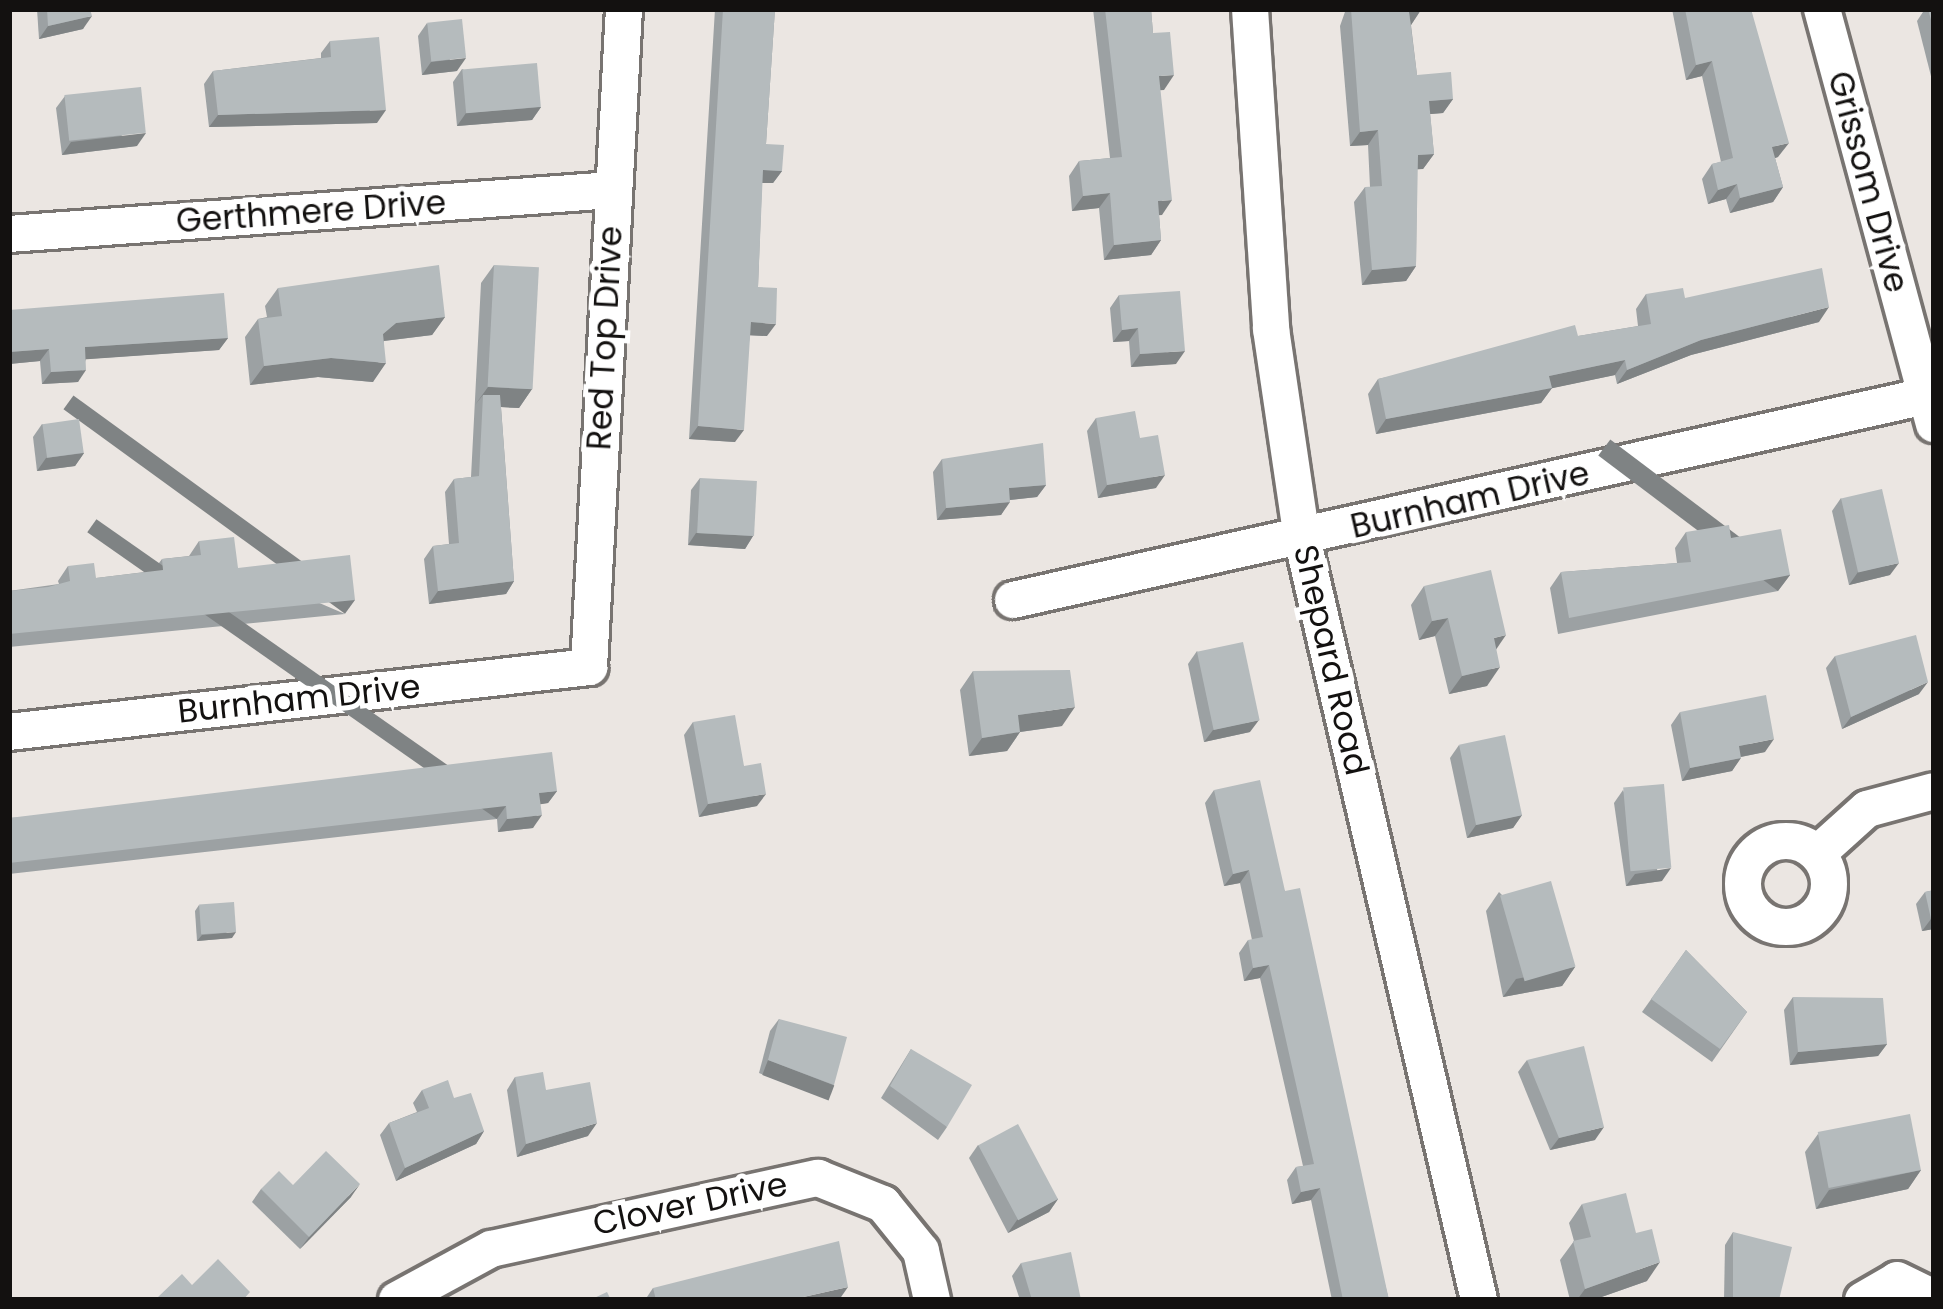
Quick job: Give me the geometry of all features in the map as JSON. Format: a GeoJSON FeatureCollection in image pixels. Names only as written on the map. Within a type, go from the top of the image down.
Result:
{"type":"FeatureCollection","features":[{"type":"Feature","properties":{"kind":"street","name":"Red Top Drive"},"geometry":{"type":"LineString","coordinates":[[589,667],[624,9]]}},
{"type":"Feature","properties":{"kind":"street","name":"Shepard Road"},"geometry":{"type":"LineString","coordinates":[[1250,9],[1271,329],[1302,538],[1479,1300]]}},
{"type":"Feature","properties":{"kind":"street","name":"Grissom Drive"},"geometry":{"type":"LineString","coordinates":[[1822,9],[1930,410]]}},
{"type":"Feature","properties":{"kind":"street","name":"Gerthmere Drive"},"geometry":{"type":"LineString","coordinates":[[9,234],[612,190]]}},
{"type":"Feature","properties":{"kind":"street","name":"Burnham Drive"},"geometry":{"type":"LineString","coordinates":[[1013,599],[1930,410]]}},
{"type":"Feature","properties":{"kind":"street","name":"Burnham Drive"},"geometry":{"type":"LineString","coordinates":[[9,732],[589,667]]}},
{"type":"Feature","properties":{"kind":"street"},"geometry":{"type":"LineString","coordinates":[[1817,854],[1867,809],[1934,790]]}},
{"type":"Feature","properties":{"kind":"street","name":"Clover Drive"},"geometry":{"type":"LineString","coordinates":[[421,1293],[491,1249],[818,1178],[883,1204],[920,1251],[932,1300]]}},
{"type":"Feature","properties":{"kind":"street"},"geometry":{"type":"LineString","coordinates":[[1863,1300],[1898,1280],[1934,1298]]}},
{"type":"Feature","properties":{"kind":"building"},"geometry":{"type":"Polygon","coordinates":[[[47,9],[90,9],[92,16],[48,26],[47,9]]]}},
{"type":"Feature","properties":{"kind":"building"},"geometry":{"type":"Polygon","coordinates":[[[723,9],[775,9],[766,144],[784,145],[782,171],[763,170],[758,287],[777,288],[776,324],[751,322],[744,430],[698,426],[723,9]]]}},
{"type":"Feature","properties":{"kind":"building"},"geometry":{"type":"Polygon","coordinates":[[[1105,9],[1151,9],[1153,33],[1170,32],[1174,75],[1159,76],[1172,200],[1158,201],[1161,240],[1114,245],[1110,193],[1083,196],[1079,161],[1122,157],[1105,9]]]}},
{"type":"Feature","properties":{"kind":"building"},"geometry":{"type":"Polygon","coordinates":[[[1351,9],[1421,9],[1409,12],[1417,75],[1451,72],[1453,99],[1429,101],[1434,154],[1418,155],[1416,266],[1372,270],[1365,187],[1382,186],[1378,130],[1360,132],[1351,9]]]}},
{"type":"Feature","properties":{"kind":"building"},"geometry":{"type":"Polygon","coordinates":[[[1685,9],[1751,9],[1789,143],[1772,147],[1783,187],[1740,198],[1737,184],[1718,190],[1712,164],[1733,158],[1712,61],[1696,65],[1685,9]]]}},
{"type":"Feature","properties":{"kind":"building"},"geometry":{"type":"Polygon","coordinates":[[[462,19],[466,58],[431,61],[427,23],[462,19]]]}},
{"type":"Feature","properties":{"kind":"building"},"geometry":{"type":"Polygon","coordinates":[[[379,37],[386,110],[218,115],[213,71],[331,57],[330,41],[379,37]]]}},
{"type":"Feature","properties":{"kind":"building"},"geometry":{"type":"Polygon","coordinates":[[[537,63],[541,107],[466,113],[462,70],[537,63]]]}},
{"type":"Feature","properties":{"kind":"building"},"geometry":{"type":"Polygon","coordinates":[[[141,87],[146,133],[69,141],[64,95],[141,87]]]}},
{"type":"Feature","properties":{"kind":"building"},"geometry":{"type":"Polygon","coordinates":[[[439,265],[445,317],[396,323],[383,334],[386,363],[331,358],[264,366],[258,319],[282,316],[278,288],[439,265]]]}},
{"type":"Feature","properties":{"kind":"building"},"geometry":{"type":"Polygon","coordinates":[[[494,265],[539,267],[533,389],[488,387],[494,265]]]}},
{"type":"Feature","properties":{"kind":"building"},"geometry":{"type":"Polygon","coordinates":[[[1822,268],[1829,307],[1701,340],[1627,370],[1625,360],[1549,376],[1552,388],[1386,419],[1378,379],[1575,325],[1578,336],[1651,324],[1646,294],[1683,288],[1685,298],[1822,268]]]}},
{"type":"Feature","properties":{"kind":"building"},"geometry":{"type":"Polygon","coordinates":[[[1180,291],[1185,351],[1140,354],[1138,328],[1122,330],[1119,295],[1180,291]]]}},
{"type":"Feature","properties":{"kind":"building"},"geometry":{"type":"Polygon","coordinates":[[[224,293],[228,338],[85,347],[86,370],[51,372],[49,349],[9,352],[9,310],[224,293]]]}},
{"type":"Feature","properties":{"kind":"building"},"geometry":{"type":"Polygon","coordinates":[[[483,395],[500,395],[514,581],[438,591],[433,546],[459,543],[454,479],[479,476],[483,395]]]}},
{"type":"Feature","properties":{"kind":"building"},"geometry":{"type":"Polygon","coordinates":[[[1135,411],[1140,438],[1158,435],[1165,475],[1107,485],[1096,418],[1135,411]]]}},
{"type":"Feature","properties":{"kind":"building"},"geometry":{"type":"Polygon","coordinates":[[[79,419],[84,453],[47,458],[42,424],[79,419]]]}},
{"type":"Feature","properties":{"kind":"building"},"geometry":{"type":"Polygon","coordinates":[[[1043,443],[1046,485],[1009,488],[1010,502],[946,508],[942,459],[1043,443]]]}},
{"type":"Feature","properties":{"kind":"building"},"geometry":{"type":"Polygon","coordinates":[[[700,478],[757,481],[754,536],[697,533],[700,478]]]}},
{"type":"Feature","properties":{"kind":"building"},"geometry":{"type":"Polygon","coordinates":[[[1882,489],[1899,563],[1858,573],[1841,498],[1882,489]]]}},
{"type":"Feature","properties":{"kind":"building"},"geometry":{"type":"Polygon","coordinates":[[[1729,525],[1731,538],[1781,529],[1790,575],[1569,618],[1561,572],[1691,562],[1686,532],[1729,525]]]}},
{"type":"Feature","properties":{"kind":"building"},"geometry":{"type":"Polygon","coordinates":[[[234,537],[238,568],[350,555],[355,600],[9,634],[9,591],[70,581],[68,566],[94,563],[96,578],[163,570],[162,559],[201,555],[199,541],[234,537]]]}},
{"type":"Feature","properties":{"kind":"building"},"geometry":{"type":"Polygon","coordinates":[[[1491,570],[1506,635],[1494,638],[1500,667],[1462,676],[1448,618],[1432,621],[1424,586],[1491,570]]]}},
{"type":"Feature","properties":{"kind":"building"},"geometry":{"type":"Polygon","coordinates":[[[1916,635],[1928,682],[1851,717],[1835,656],[1916,635]]]}},
{"type":"Feature","properties":{"kind":"building"},"geometry":{"type":"Polygon","coordinates":[[[1243,642],[1260,720],[1214,730],[1197,652],[1243,642]]]}},
{"type":"Feature","properties":{"kind":"building"},"geometry":{"type":"Polygon","coordinates":[[[1070,670],[1075,707],[1018,715],[1020,732],[982,738],[973,671],[1070,670]]]}},
{"type":"Feature","properties":{"kind":"building"},"geometry":{"type":"Polygon","coordinates":[[[1766,695],[1774,739],[1739,746],[1741,758],[1690,768],[1680,712],[1766,695]]]}},
{"type":"Feature","properties":{"kind":"building"},"geometry":{"type":"Polygon","coordinates":[[[735,715],[744,766],[761,763],[766,794],[708,804],[693,722],[735,715]]]}},
{"type":"Feature","properties":{"kind":"building"},"geometry":{"type":"Polygon","coordinates":[[[1505,735],[1522,815],[1476,825],[1459,745],[1505,735]]]}},
{"type":"Feature","properties":{"kind":"building"},"geometry":{"type":"Polygon","coordinates":[[[552,752],[557,791],[539,793],[542,815],[507,819],[506,806],[9,863],[9,818],[552,752]]]}},
{"type":"Feature","properties":{"kind":"building"},"geometry":{"type":"Polygon","coordinates":[[[1260,780],[1285,891],[1300,888],[1389,1300],[1343,1300],[1320,1188],[1301,1192],[1296,1167],[1314,1164],[1269,965],[1253,968],[1248,940],[1263,937],[1249,870],[1233,874],[1214,790],[1260,780]]]}},
{"type":"Feature","properties":{"kind":"building"},"geometry":{"type":"Polygon","coordinates":[[[1664,784],[1671,868],[1630,871],[1623,788],[1664,784]]]}},
{"type":"Feature","properties":{"kind":"building"},"geometry":{"type":"Polygon","coordinates":[[[1551,881],[1576,967],[1525,981],[1500,896],[1551,881]]]}},
{"type":"Feature","properties":{"kind":"building"},"geometry":{"type":"Polygon","coordinates":[[[1934,890],[1934,918],[1931,919],[1925,892],[1934,890]]]}},
{"type":"Feature","properties":{"kind":"building"},"geometry":{"type":"Polygon","coordinates":[[[234,902],[236,932],[201,934],[199,904],[234,902]]]}},
{"type":"Feature","properties":{"kind":"building"},"geometry":{"type":"Polygon","coordinates":[[[1686,950],[1747,1012],[1720,1049],[1651,999],[1686,950]]]}},
{"type":"Feature","properties":{"kind":"building"},"geometry":{"type":"Polygon","coordinates":[[[1793,997],[1883,998],[1887,1044],[1798,1052],[1793,997]]]}},
{"type":"Feature","properties":{"kind":"building"},"geometry":{"type":"Polygon","coordinates":[[[779,1019],[847,1037],[834,1085],[768,1060],[779,1019]]]}},
{"type":"Feature","properties":{"kind":"building"},"geometry":{"type":"Polygon","coordinates":[[[1584,1046],[1604,1127],[1559,1138],[1527,1060],[1584,1046]]]}},
{"type":"Feature","properties":{"kind":"building"},"geometry":{"type":"Polygon","coordinates":[[[911,1049],[972,1085],[947,1127],[890,1086],[911,1049]]]}},
{"type":"Feature","properties":{"kind":"building"},"geometry":{"type":"Polygon","coordinates":[[[543,1072],[546,1090],[590,1082],[597,1123],[526,1144],[515,1077],[543,1072]]]}},
{"type":"Feature","properties":{"kind":"building"},"geometry":{"type":"Polygon","coordinates":[[[448,1080],[454,1098],[471,1093],[484,1131],[405,1168],[389,1123],[429,1108],[422,1090],[448,1080]]]}},
{"type":"Feature","properties":{"kind":"building"},"geometry":{"type":"Polygon","coordinates":[[[1910,1114],[1921,1170],[1829,1188],[1818,1132],[1910,1114]]]}},
{"type":"Feature","properties":{"kind":"building"},"geometry":{"type":"Polygon","coordinates":[[[1018,1124],[1058,1199],[1018,1220],[978,1145],[1018,1124]]]}},
{"type":"Feature","properties":{"kind":"building"},"geometry":{"type":"Polygon","coordinates":[[[326,1151],[360,1184],[309,1237],[261,1189],[279,1171],[293,1185],[326,1151]]]}},
{"type":"Feature","properties":{"kind":"building"},"geometry":{"type":"Polygon","coordinates":[[[1626,1193],[1636,1233],[1652,1229],[1660,1262],[1585,1289],[1573,1241],[1591,1237],[1582,1204],[1626,1193]]]}},
{"type":"Feature","properties":{"kind":"building"},"geometry":{"type":"Polygon","coordinates":[[[1733,1232],[1792,1247],[1779,1300],[1733,1298],[1733,1232]]]}},
{"type":"Feature","properties":{"kind":"building"},"geometry":{"type":"Polygon","coordinates":[[[839,1241],[848,1287],[790,1300],[656,1300],[653,1288],[839,1241]]]}},
{"type":"Feature","properties":{"kind":"building"},"geometry":{"type":"Polygon","coordinates":[[[1071,1252],[1081,1300],[1032,1300],[1021,1263],[1071,1252]]]}},
{"type":"Feature","properties":{"kind":"building"},"geometry":{"type":"Polygon","coordinates":[[[218,1259],[250,1292],[243,1300],[158,1297],[182,1274],[192,1285],[218,1259]]]}}]}
